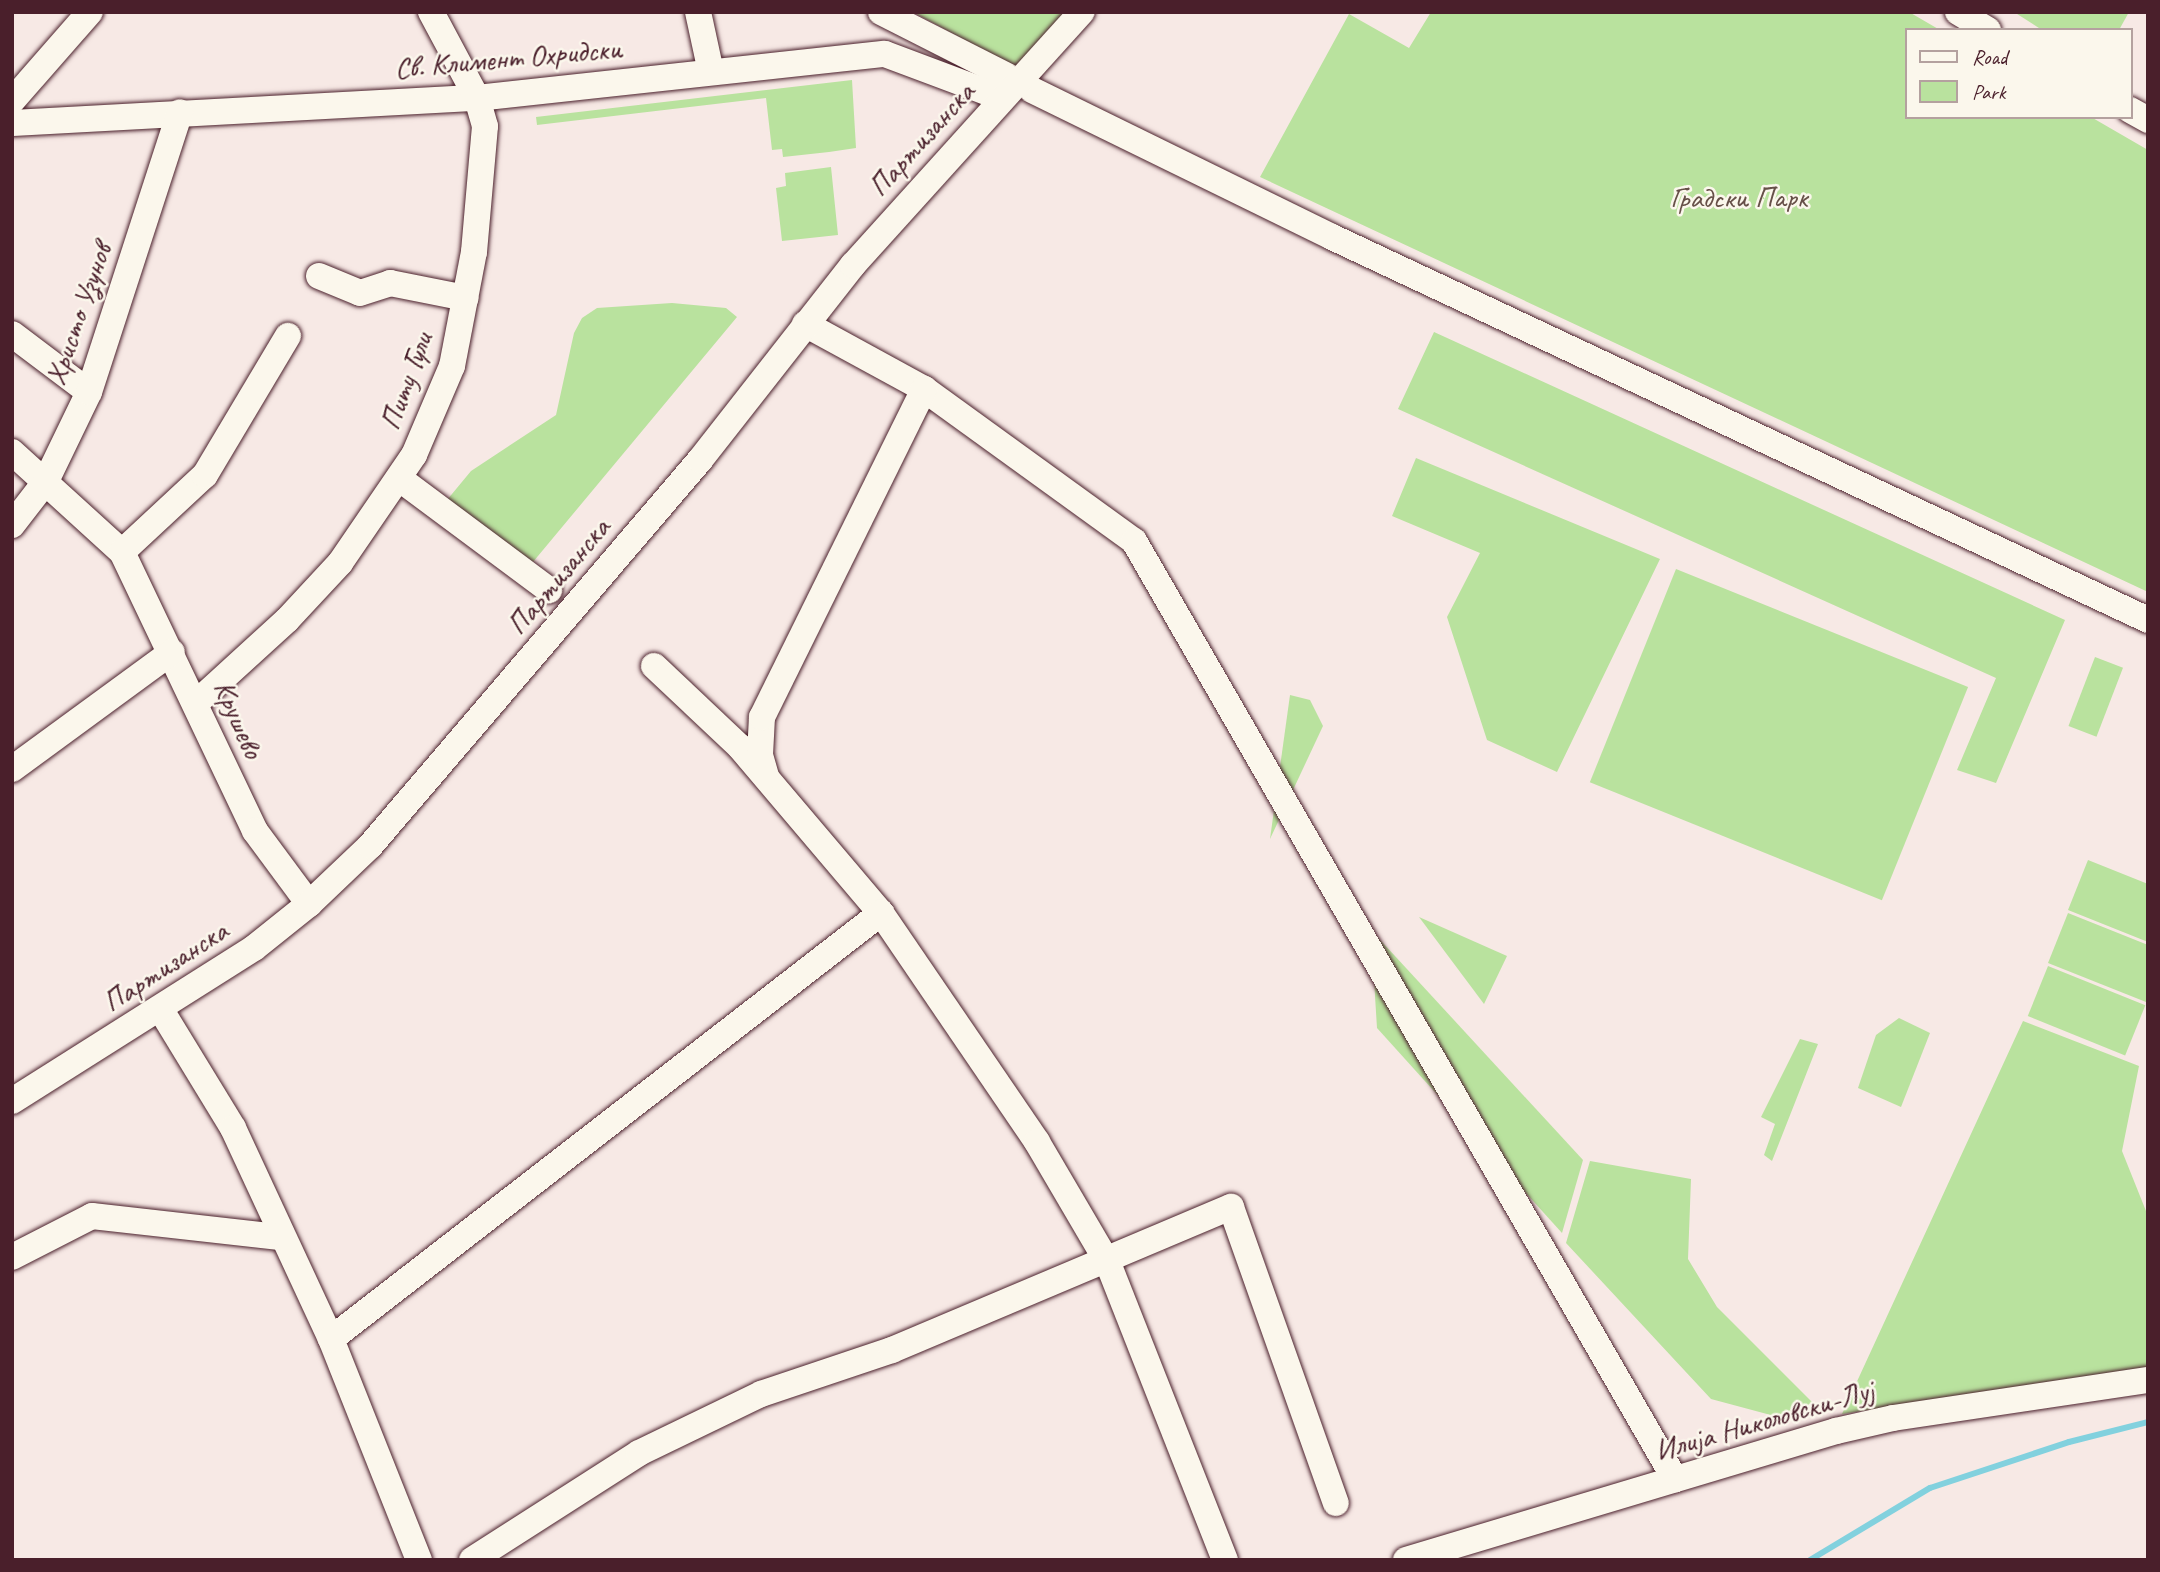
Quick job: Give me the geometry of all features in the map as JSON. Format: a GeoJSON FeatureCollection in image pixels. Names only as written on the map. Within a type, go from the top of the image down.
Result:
{"type":"FeatureCollection","features":[{"type":"Feature","properties":{"kind":"street"},"geometry":{"type":"LineString","coordinates":[[12,77],[67,12]]}},
{"type":"Feature","properties":{"kind":"street"},"geometry":{"type":"LineString","coordinates":[[12,101],[90,12]]}},
{"type":"Feature","properties":{"kind":"street","name":"Питу Гули"},"geometry":{"type":"LineString","coordinates":[[196,703],[315,591],[400,479],[452,366],[466,298],[484,161],[484,118],[477,98],[431,12]]}},
{"type":"Feature","properties":{"kind":"street"},"geometry":{"type":"LineString","coordinates":[[698,12],[711,72]]}},
{"type":"Feature","properties":{"kind":"street"},"geometry":{"type":"LineString","coordinates":[[881,12],[1004,87]]}},
{"type":"Feature","properties":{"kind":"street","name":"Партизанска"},"geometry":{"type":"LineString","coordinates":[[12,1101],[161,1010],[309,904],[438,771],[700,460],[805,324],[1004,87],[1082,12]]}},
{"type":"Feature","properties":{"kind":"street"},"geometry":{"type":"LineString","coordinates":[[1958,12],[1986,28]]}},
{"type":"Feature","properties":{"kind":"street","name":"Св. Климент Охридски"},"geometry":{"type":"LineString","coordinates":[[12,123],[477,98],[885,54],[1004,87]]}},
{"type":"Feature","properties":{"kind":"street"},"geometry":{"type":"LineString","coordinates":[[1032,90],[1356,249],[2148,621]]}},
{"type":"Feature","properties":{"kind":"street"},"geometry":{"type":"LineString","coordinates":[[2132,111],[2148,120]]}},
{"type":"Feature","properties":{"kind":"street","name":"Христо Узунов"},"geometry":{"type":"LineString","coordinates":[[12,525],[46,481],[89,392],[180,112]]}},
{"type":"Feature","properties":{"kind":"street"},"geometry":{"type":"LineString","coordinates":[[319,276],[360,293],[390,283],[466,298]]}},
{"type":"Feature","properties":{"kind":"street"},"geometry":{"type":"LineString","coordinates":[[805,324],[925,389],[1134,541],[1675,1479]]}},
{"type":"Feature","properties":{"kind":"street"},"geometry":{"type":"LineString","coordinates":[[12,334],[89,392]]}},
{"type":"Feature","properties":{"kind":"street"},"geometry":{"type":"LineString","coordinates":[[122,552],[205,475],[288,336]]}},
{"type":"Feature","properties":{"kind":"street"},"geometry":{"type":"LineString","coordinates":[[766,778],[760,755],[762,717],[925,389]]}},
{"type":"Feature","properties":{"kind":"street","name":"Крушево"},"geometry":{"type":"LineString","coordinates":[[12,452],[122,552],[172,652],[255,831],[309,904]]}},
{"type":"Feature","properties":{"kind":"street"},"geometry":{"type":"LineString","coordinates":[[400,479],[548,590]]}},
{"type":"Feature","properties":{"kind":"street"},"geometry":{"type":"LineString","coordinates":[[12,769],[172,652]]}},
{"type":"Feature","properties":{"kind":"street"},"geometry":{"type":"LineString","coordinates":[[654,666],[766,778],[881,913],[1030,1130],[1108,1262],[1225,1560]]}},
{"type":"Feature","properties":{"kind":"street"},"geometry":{"type":"LineString","coordinates":[[331,1339],[881,913]]}},
{"type":"Feature","properties":{"kind":"street"},"geometry":{"type":"LineString","coordinates":[[161,1010],[233,1128],[280,1237],[331,1339],[419,1560]]}},
{"type":"Feature","properties":{"kind":"street"},"geometry":{"type":"LineString","coordinates":[[472,1560],[639,1453],[761,1394],[892,1350],[1108,1262],[1231,1207],[1336,1503]]}},
{"type":"Feature","properties":{"kind":"street"},"geometry":{"type":"LineString","coordinates":[[12,1257],[92,1216],[280,1237]]}},
{"type":"Feature","properties":{"kind":"street","name":"Илија Николовски-Луј"},"geometry":{"type":"LineString","coordinates":[[1406,1560],[1675,1479],[1893,1418],[2148,1380]]}},
{"type":"Feature","properties":{"kind":"green space"},"geometry":{"type":"Polygon","coordinates":[[[913,12],[1066,12],[1015,67],[913,12]]]}},
{"type":"Feature","properties":{"kind":"green space","name":"Градски Парк"},"geometry":{"type":"Polygon","coordinates":[[[1431,12],[1909,12],[1937,28],[1904,28],[1904,119],[2094,119],[2148,150],[2148,592],[1260,177],[1349,14],[1409,48],[1431,12]]]}},
{"type":"Feature","properties":{"kind":"green space"},"geometry":{"type":"Polygon","coordinates":[[[2014,12],[2129,12],[2120,28],[2039,28],[2014,12]]]}},
{"type":"Feature","properties":{"kind":"green space"},"geometry":{"type":"Polygon","coordinates":[[[852,80],[856,148],[829,152],[783,157],[782,149],[772,150],[766,98],[537,125],[536,117],[852,80]]]}},
{"type":"Feature","properties":{"kind":"green space"},"geometry":{"type":"Polygon","coordinates":[[[831,167],[838,235],[782,241],[776,188],[786,186],[785,173],[831,167]]]}},
{"type":"Feature","properties":{"kind":"green space"},"geometry":{"type":"Polygon","coordinates":[[[672,303],[726,308],[737,317],[533,562],[447,500],[471,471],[556,415],[574,333],[582,318],[597,308],[672,303]]]}},
{"type":"Feature","properties":{"kind":"green space"},"geometry":{"type":"Polygon","coordinates":[[[1434,332],[2065,620],[1996,783],[1957,770],[1996,678],[1398,409],[1434,332]]]}},
{"type":"Feature","properties":{"kind":"green space"},"geometry":{"type":"Polygon","coordinates":[[[1416,458],[1660,559],[1557,772],[1487,740],[1447,617],[1480,553],[1392,516],[1416,458]]]}},
{"type":"Feature","properties":{"kind":"green space"},"geometry":{"type":"Polygon","coordinates":[[[1676,569],[1968,687],[1882,900],[1590,782],[1676,569]]]}},
{"type":"Feature","properties":{"kind":"green space"},"geometry":{"type":"Polygon","coordinates":[[[2095,657],[2123,668],[2096,737],[2068,726],[2095,657]]]}},
{"type":"Feature","properties":{"kind":"green space"},"geometry":{"type":"Polygon","coordinates":[[[1290,695],[1310,700],[1323,726],[1270,839],[1290,695]]]}},
{"type":"Feature","properties":{"kind":"green space"},"geometry":{"type":"Polygon","coordinates":[[[2088,860],[2148,884],[2148,942],[2068,910],[2088,860]]]}},
{"type":"Feature","properties":{"kind":"green space"},"geometry":{"type":"Polygon","coordinates":[[[2068,913],[2148,945],[2146,1002],[2048,963],[2068,913]]]}},
{"type":"Feature","properties":{"kind":"green space"},"geometry":{"type":"Polygon","coordinates":[[[1419,917],[1507,956],[1484,1004],[1419,917]]]}},
{"type":"Feature","properties":{"kind":"green space"},"geometry":{"type":"Polygon","coordinates":[[[1371,930],[1583,1160],[1562,1233],[1377,1028],[1371,930]]]}},
{"type":"Feature","properties":{"kind":"green space"},"geometry":{"type":"Polygon","coordinates":[[[2048,966],[2145,1005],[2125,1055],[2028,1016],[2048,966]]]}},
{"type":"Feature","properties":{"kind":"green space"},"geometry":{"type":"Polygon","coordinates":[[[1899,1018],[1930,1033],[1901,1107],[1858,1088],[1876,1035],[1899,1018]]]}},
{"type":"Feature","properties":{"kind":"green space"},"geometry":{"type":"Polygon","coordinates":[[[2023,1021],[2139,1066],[2122,1151],[2148,1216],[2148,1369],[1842,1414],[2023,1021]]]}},
{"type":"Feature","properties":{"kind":"green space"},"geometry":{"type":"Polygon","coordinates":[[[1800,1039],[1818,1044],[1772,1161],[1764,1155],[1775,1124],[1761,1117],[1800,1039]]]}},
{"type":"Feature","properties":{"kind":"green space"},"geometry":{"type":"Polygon","coordinates":[[[1590,1161],[1691,1179],[1688,1259],[1717,1307],[1812,1402],[1789,1420],[1711,1399],[1566,1243],[1590,1161]]]}},
{"type":"Feature","properties":{"kind":"waterway"},"geometry":{"type":"LineString","coordinates":[[1810,1560],[1930,1488],[2069,1442],[2148,1422]]}}]}
